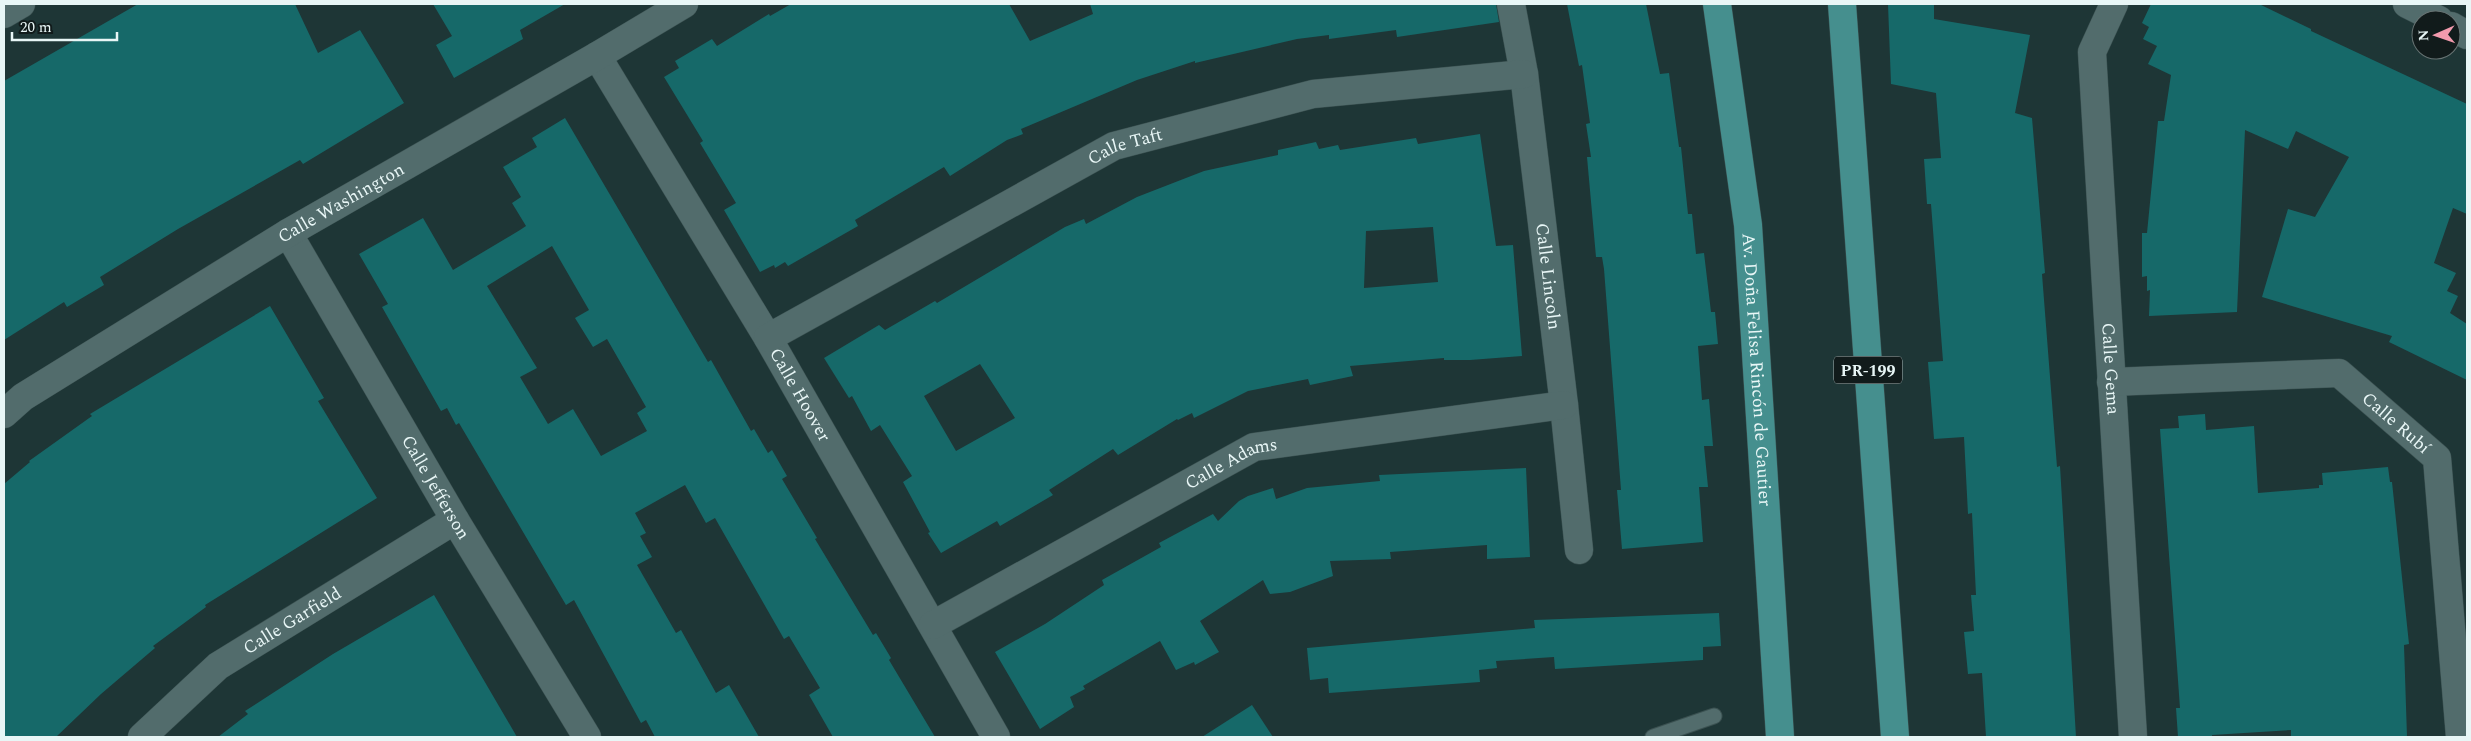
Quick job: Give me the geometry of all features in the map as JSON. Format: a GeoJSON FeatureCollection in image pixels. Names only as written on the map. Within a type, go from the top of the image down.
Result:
{"type":"FeatureCollection","features":[{"type":"Feature","properties":{"kind":"main road","name":"Av. Doña Felisa Rincón de Gautier"},"geometry":{"type":"LineString","coordinates":[[1717,4],[1748,225],[1780,737]]}},
{"type":"Feature","properties":{"kind":"main road","name":"PR-199"},"geometry":{"type":"LineString","coordinates":[[1842,4],[1895,737]]}},
{"type":"Feature","properties":{"kind":"street"},"geometry":{"type":"LineString","coordinates":[[4,14],[21,4]]}},
{"type":"Feature","properties":{"kind":"street","name":"Calle Washington"},"geometry":{"type":"LineString","coordinates":[[4,414],[23,397],[288,233],[598,56],[684,4]]}},
{"type":"Feature","properties":{"kind":"street","name":"Calle Lincoln"},"geometry":{"type":"LineString","coordinates":[[1511,4],[1524,74],[1564,405],[1579,550]]}},
{"type":"Feature","properties":{"kind":"street","name":"Calle Gema"},"geometry":{"type":"LineString","coordinates":[[2114,4],[2092,52],[2133,737]]}},
{"type":"Feature","properties":{"kind":"street"},"geometry":{"type":"LineString","coordinates":[[2407,4],[2419,10]]}},
{"type":"Feature","properties":{"kind":"street","name":"Calle Hoover"},"geometry":{"type":"LineString","coordinates":[[598,56],[768,338],[996,737]]}},
{"type":"Feature","properties":{"kind":"street","name":"Calle Taft"},"geometry":{"type":"LineString","coordinates":[[768,338],[1114,146],[1313,94],[1524,74]]}},
{"type":"Feature","properties":{"kind":"street","name":"Calle Jefferson"},"geometry":{"type":"LineString","coordinates":[[288,233],[454,520],[587,737]]}},
{"type":"Feature","properties":{"kind":"street","name":"Calle Rubí"},"geometry":{"type":"LineString","coordinates":[[2112,382],[2339,373],[2437,458],[2460,737]]}},
{"type":"Feature","properties":{"kind":"street","name":"Calle Adams"},"geometry":{"type":"LineString","coordinates":[[933,626],[1254,447],[1564,405]]}},
{"type":"Feature","properties":{"kind":"street","name":"Calle Garfield"},"geometry":{"type":"LineString","coordinates":[[142,737],[218,666],[454,520]]}},
{"type":"Feature","properties":{"kind":"lane"},"geometry":{"type":"LineString","coordinates":[[1653,737],[1714,716]]}},
{"type":"Feature","properties":{"kind":"building"},"geometry":{"type":"Polygon","coordinates":[[[138,4],[295,4],[318,53],[360,30],[404,103],[303,164],[300,160],[178,229],[100,277],[104,285],[67,307],[64,302],[4,340],[4,81],[138,4]]]}},
{"type":"Feature","properties":{"kind":"building"},"geometry":{"type":"Polygon","coordinates":[[[433,4],[565,4],[520,30],[523,39],[454,78],[436,45],[452,36],[433,4]]]}},
{"type":"Feature","properties":{"kind":"building"},"geometry":{"type":"Polygon","coordinates":[[[791,4],[1009,4],[1030,41],[1093,14],[1090,4],[1496,4],[1499,22],[1397,37],[1396,30],[1329,39],[1329,35],[1297,39],[1195,63],[1195,61],[1137,80],[1021,129],[1023,134],[1007,140],[950,176],[944,167],[855,220],[858,226],[788,266],[785,262],[775,268],[774,265],[760,272],[724,210],[736,203],[700,143],[703,141],[664,77],[679,68],[675,61],[712,39],[717,46],[769,14],[770,16],[791,4]]]}},
{"type":"Feature","properties":{"kind":"building"},"geometry":{"type":"Polygon","coordinates":[[[1567,4],[1646,4],[1660,74],[1669,73],[1679,147],[1681,147],[1688,214],[1692,214],[1696,254],[1704,253],[1711,312],[1715,312],[1718,344],[1698,346],[1702,400],[1709,399],[1713,446],[1704,446],[1708,487],[1699,487],[1703,542],[1622,549],[1617,490],[1621,490],[1604,269],[1602,257],[1596,257],[1587,157],[1591,157],[1586,124],[1590,123],[1582,65],[1579,66],[1567,4]]]}},
{"type":"Feature","properties":{"kind":"building"},"geometry":{"type":"Polygon","coordinates":[[[1888,4],[1934,4],[1934,19],[2030,35],[2015,113],[2032,118],[2045,273],[2042,274],[2057,467],[2060,466],[2076,737],[1986,737],[1982,673],[1968,674],[1964,632],[1974,631],[1971,595],[1976,595],[1972,513],[1968,514],[1964,437],[1934,439],[1928,362],[1943,361],[1931,204],[1927,204],[1924,159],[1941,158],[1936,93],[1891,84],[1888,4]]]}},
{"type":"Feature","properties":{"kind":"building"},"geometry":{"type":"Polygon","coordinates":[[[2151,4],[2259,4],[2311,29],[2311,31],[2467,104],[2467,214],[2453,208],[2434,263],[2456,273],[2447,291],[2458,296],[2450,313],[2467,324],[2467,380],[2389,342],[2392,336],[2262,297],[2288,209],[2315,217],[2349,157],[2296,131],[2288,149],[2245,130],[2237,312],[2149,316],[2150,290],[2147,291],[2147,276],[2142,277],[2142,233],[2147,233],[2158,121],[2164,121],[2171,75],[2148,64],[2157,46],[2143,39],[2149,27],[2142,23],[2151,4]]]}},
{"type":"Feature","properties":{"kind":"building"},"geometry":{"type":"Polygon","coordinates":[[[565,118],[708,362],[711,360],[751,431],[754,429],[768,453],[772,450],[787,476],[782,479],[817,538],[815,539],[873,635],[876,633],[891,658],[889,660],[935,737],[833,737],[809,695],[820,688],[789,636],[784,639],[715,518],[706,523],[685,485],[635,513],[646,533],[640,536],[652,557],[637,565],[676,633],[681,630],[716,693],[729,685],[759,737],[655,737],[646,720],[641,723],[574,600],[566,605],[459,423],[456,425],[447,408],[441,411],[382,307],[388,304],[359,254],[423,218],[453,270],[526,226],[512,203],[521,197],[503,167],[537,147],[532,138],[565,118]],[[552,246],[487,286],[537,368],[520,377],[548,424],[573,409],[601,456],[647,431],[637,413],[646,407],[607,339],[593,347],[575,318],[589,310],[552,246]]]}},
{"type":"Feature","properties":{"kind":"building"},"geometry":{"type":"Polygon","coordinates":[[[1480,134],[1496,246],[1513,245],[1522,356],[1470,360],[1444,360],[1444,358],[1350,366],[1353,376],[1310,385],[1308,379],[1248,391],[1194,418],[1192,413],[1177,419],[1118,455],[1113,449],[1049,490],[1053,495],[1000,526],[997,521],[941,553],[928,533],[930,532],[903,482],[912,476],[880,425],[871,431],[852,396],[849,398],[824,358],[879,325],[885,330],[935,301],[937,303],[1065,227],[1084,219],[1086,224],[1137,197],[1204,171],[1278,155],[1278,150],[1316,142],[1319,149],[1338,145],[1340,150],[1416,138],[1418,144],[1480,134]],[[1433,227],[1366,231],[1364,288],[1438,282],[1433,227]],[[980,364],[924,396],[956,451],[1015,418],[980,364]]]}},
{"type":"Feature","properties":{"kind":"building"},"geometry":{"type":"Polygon","coordinates":[[[270,306],[324,398],[318,401],[377,498],[205,605],[206,607],[153,646],[155,648],[101,694],[56,737],[4,737],[4,484],[29,461],[92,416],[90,414],[270,306]]]}},
{"type":"Feature","properties":{"kind":"building"},"geometry":{"type":"Polygon","coordinates":[[[2205,414],[2206,430],[2254,426],[2258,493],[2319,488],[2319,485],[2323,485],[2322,473],[2388,467],[2390,482],[2392,482],[2409,644],[2404,645],[2407,737],[2291,737],[2291,730],[2212,735],[2212,737],[2178,737],[2176,708],[2180,708],[2160,429],[2179,428],[2178,416],[2205,414]]]}},
{"type":"Feature","properties":{"kind":"building"},"geometry":{"type":"Polygon","coordinates":[[[1526,468],[1530,557],[1487,559],[1487,545],[1390,552],[1391,559],[1330,561],[1333,576],[1290,592],[1270,594],[1263,580],[1200,621],[1219,652],[1195,665],[1194,662],[1176,670],[1160,641],[1083,686],[1085,689],[1070,697],[1074,707],[1040,729],[995,652],[1045,624],[1104,585],[1102,580],[1161,547],[1159,543],[1213,514],[1218,521],[1239,501],[1248,496],[1273,488],[1276,499],[1307,488],[1380,481],[1379,475],[1526,468]]]}},
{"type":"Feature","properties":{"kind":"building"},"geometry":{"type":"Polygon","coordinates":[[[434,595],[517,737],[218,737],[248,714],[245,711],[333,654],[434,595]]]}},
{"type":"Feature","properties":{"kind":"building"},"geometry":{"type":"Polygon","coordinates":[[[1719,613],[1721,646],[1703,647],[1703,660],[1555,669],[1554,657],[1496,661],[1497,668],[1479,670],[1480,682],[1329,693],[1328,678],[1310,680],[1307,648],[1535,628],[1534,620],[1719,613]]]}},
{"type":"Feature","properties":{"kind":"building"},"geometry":{"type":"Polygon","coordinates":[[[1252,705],[1273,737],[1202,737],[1252,705]]]}}]}
